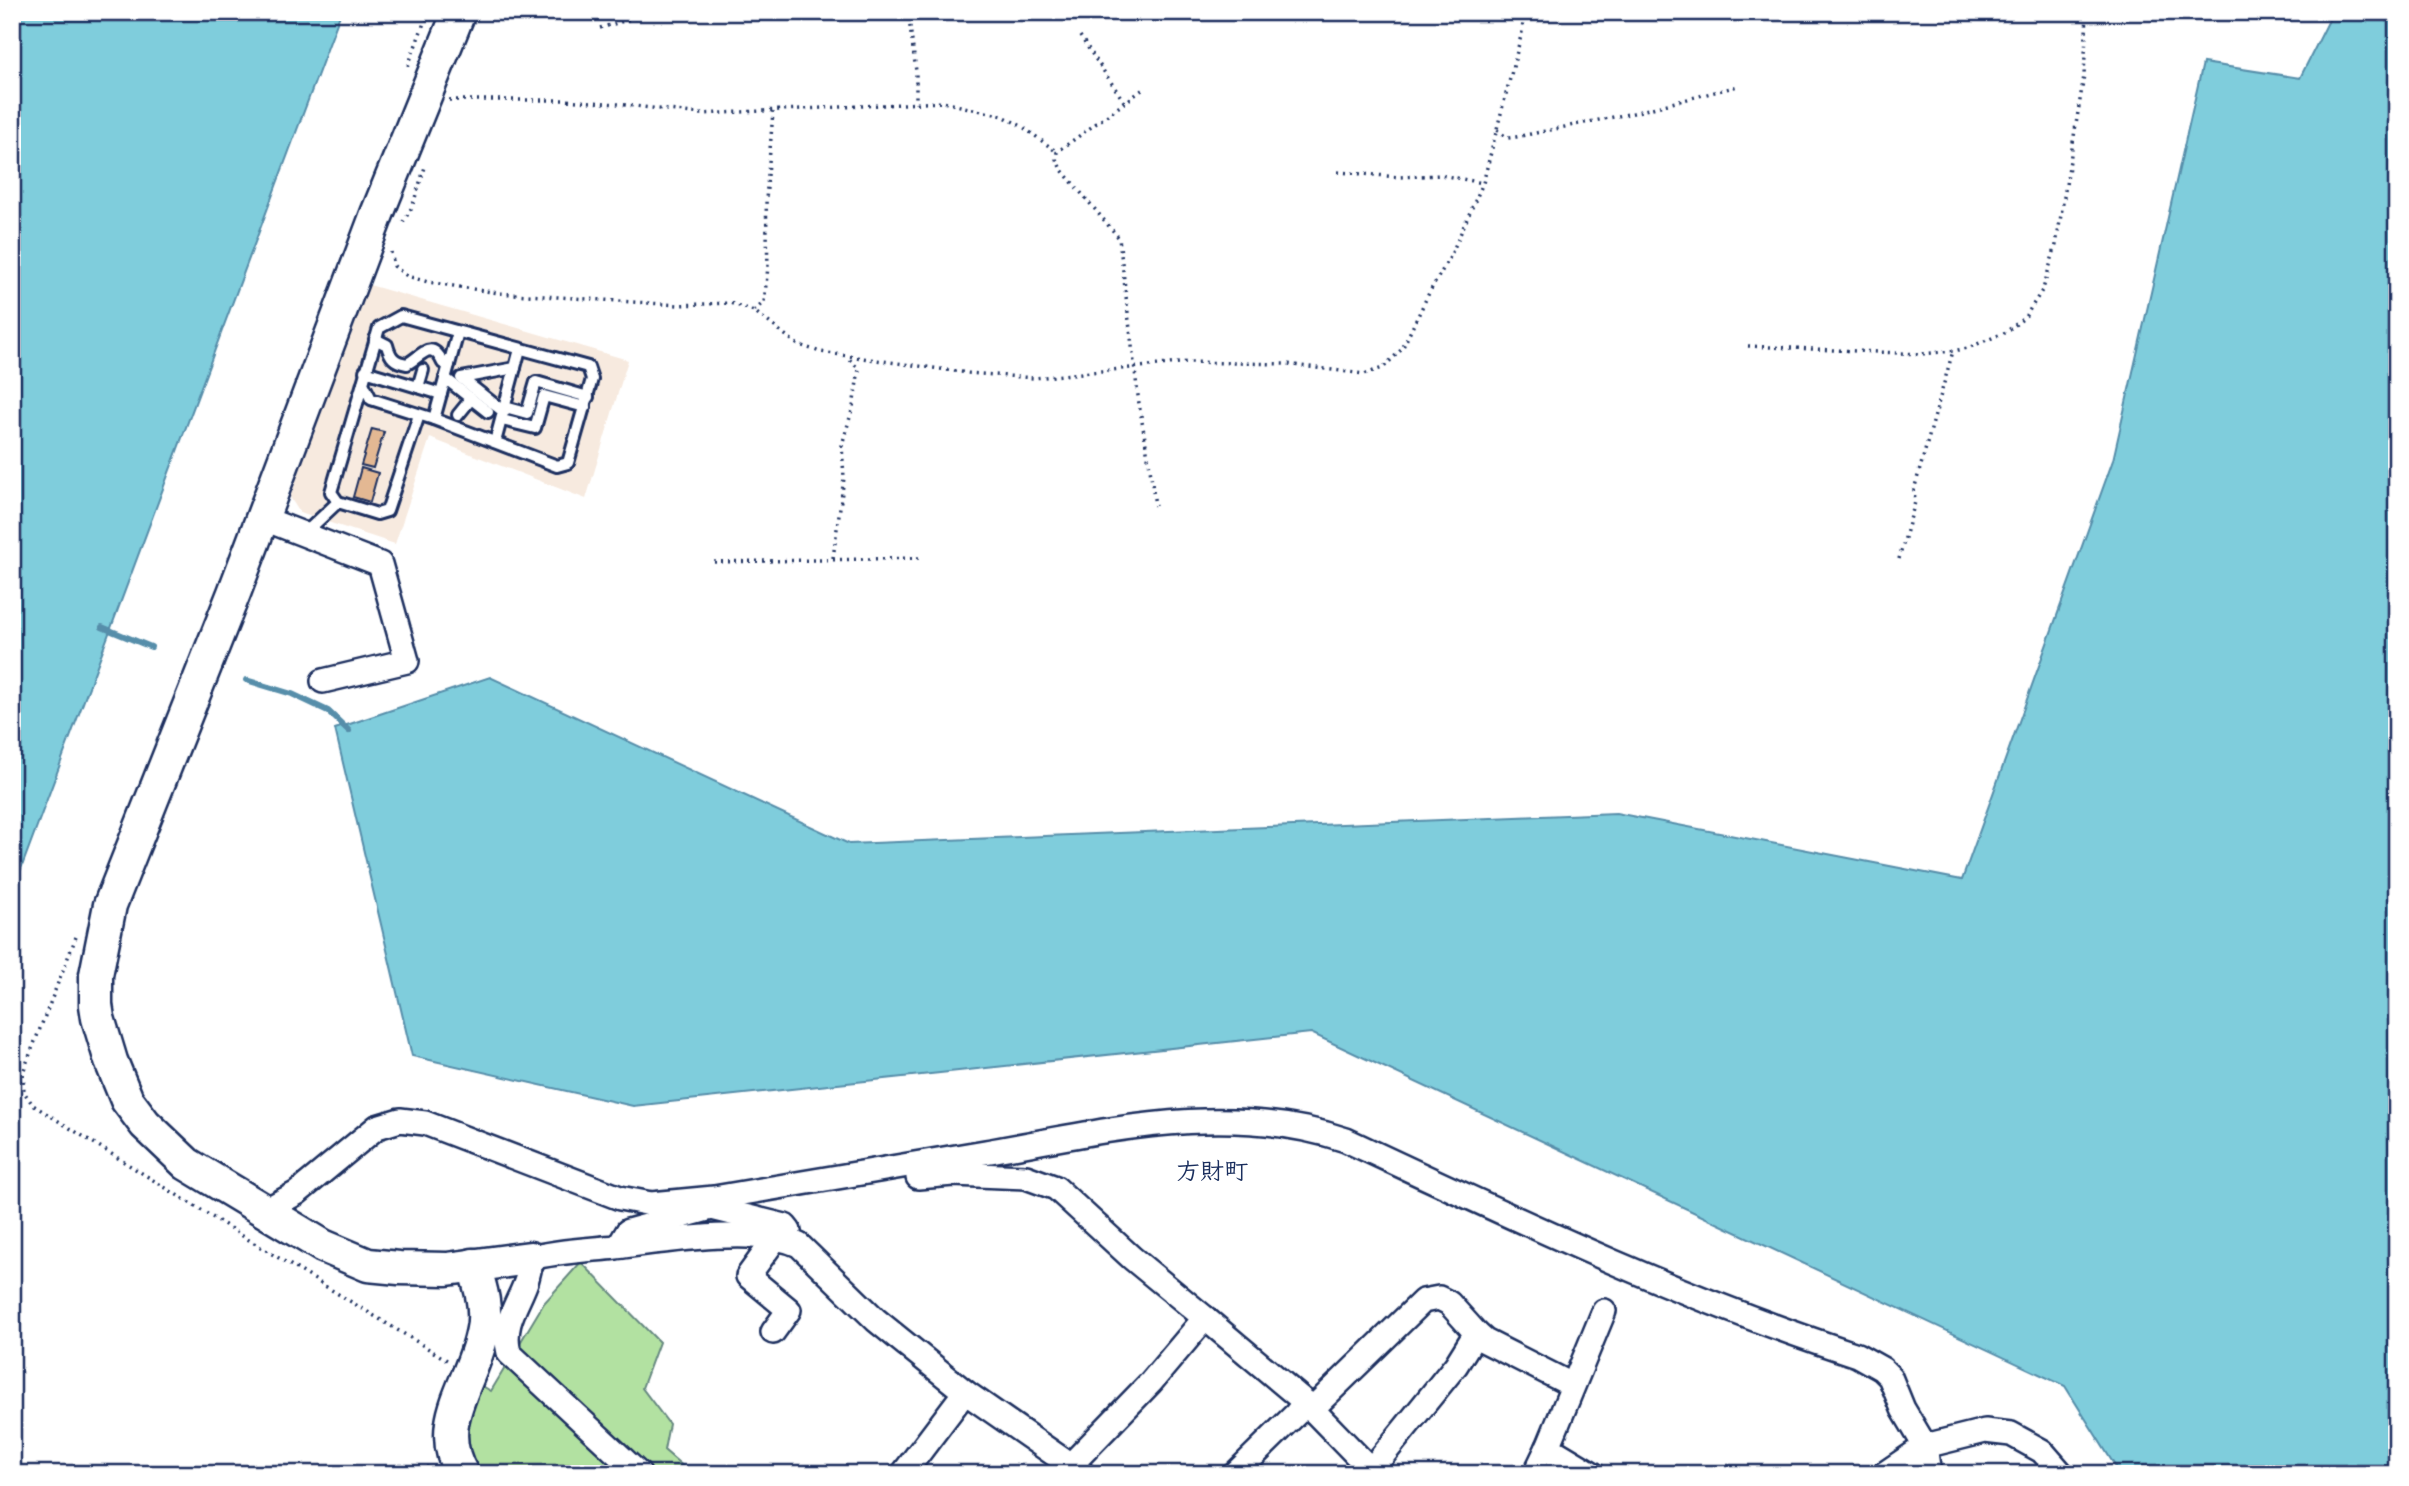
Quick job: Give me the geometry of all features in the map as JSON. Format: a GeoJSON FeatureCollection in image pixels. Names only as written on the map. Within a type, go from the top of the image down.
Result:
{"type":"FeatureCollection","features":[{"type":"Feature","properties":{"kind":"street"},"geometry":{"type":"LineString","coordinates":[[459,12],[416,84],[377,214],[262,519],[110,905],[101,943],[96,985],[98,1018],[127,1100],[145,1124],[187,1164],[323,1246],[368,1265],[447,1269],[555,1252],[679,1239],[761,1236],[799,1245]]}},
{"type":"Feature","properties":{"kind":"street"},"geometry":{"type":"LineString","coordinates":[[262,519],[380,564],[407,661],[323,681]]}},
{"type":"Feature","properties":{"kind":"street"},"geometry":{"type":"LineString","coordinates":[[619,1246],[628,1231],[713,1203],[838,1177],[1097,1133],[1199,1119],[1241,1119],[1316,1130],[1346,1140],[1538,1230],[1689,1293],[1857,1356],[1882,1369],[1890,1377],[1903,1409],[1925,1446],[1929,1474]]}},
{"type":"Feature","properties":{"kind":"street"},"geometry":{"type":"LineString","coordinates":[[264,1210],[298,1193],[377,1127],[400,1120],[425,1123],[620,1198],[651,1204],[713,1203],[785,1226],[799,1245],[876,1320],[965,1392],[1072,1470],[1205,1318]]}},
{"type":"Feature","properties":{"kind":"street"},"geometry":{"type":"LineString","coordinates":[[838,1177],[879,1179],[953,1174],[1036,1179],[1056,1188],[1097,1227],[1308,1406],[1373,1472],[1476,1333]]}},
{"type":"Feature","properties":{"kind":"street"},"geometry":{"type":"LineString","coordinates":[[773,1332],[789,1310],[748,1276],[775,1239]]}},
{"type":"Feature","properties":{"kind":"street"},"geometry":{"type":"LineString","coordinates":[[530,1258],[530,1271],[506,1328],[509,1353],[639,1474]]}},
{"type":"Feature","properties":{"kind":"street"},"geometry":{"type":"LineString","coordinates":[[462,1474],[450,1447],[450,1430],[453,1414],[483,1333],[484,1313],[473,1265]]}},
{"type":"Feature","properties":{"kind":"street"},"geometry":{"type":"LineString","coordinates":[[1235,1474],[1296,1414],[1423,1301],[1439,1298],[1449,1303],[1485,1340],[1572,1385]]}},
{"type":"Feature","properties":{"kind":"street"},"geometry":{"type":"LineString","coordinates":[[1535,1474],[1604,1311]]}},
{"type":"Feature","properties":{"kind":"street"},"geometry":{"type":"LineString","coordinates":[[903,1474],[965,1392]]}},
{"type":"Feature","properties":{"kind":"street"},"geometry":{"type":"LineString","coordinates":[[1884,1474],[1925,1446],[1985,1431],[2011,1434],[2042,1451],[2062,1474]]}},
{"type":"Feature","properties":{"kind":"street"},"geometry":{"type":"LineString","coordinates":[[1548,1447],[1592,1474]]}},
{"type":"Feature","properties":{"kind":"lane"},"geometry":{"type":"LineString","coordinates":[[364,377],[371,399],[434,419],[557,466],[568,463],[592,379],[588,367],[401,316],[379,328],[375,339],[364,377],[331,492],[338,502],[377,514],[387,511],[419,415]]}},
{"type":"Feature","properties":{"kind":"lane"},"geometry":{"type":"LineString","coordinates":[[434,419],[458,332]]}},
{"type":"Feature","properties":{"kind":"lane"},"geometry":{"type":"LineString","coordinates":[[375,339],[387,345],[390,356],[397,363],[407,364],[429,350],[449,365]]}},
{"type":"Feature","properties":{"kind":"lane"},"geometry":{"type":"LineString","coordinates":[[495,442],[520,348]]}},
{"type":"Feature","properties":{"kind":"lane"},"geometry":{"type":"LineString","coordinates":[[515,368],[461,378],[503,413],[535,428],[544,396],[586,402]]}},
{"type":"Feature","properties":{"kind":"lane"},"geometry":{"type":"LineString","coordinates":[[418,387],[423,370]]}},
{"type":"Feature","properties":{"kind":"lane"},"geometry":{"type":"LineString","coordinates":[[364,377],[441,394]]}},
{"type":"Feature","properties":{"kind":"lane"},"geometry":{"type":"LineString","coordinates":[[445,378],[488,412]]}},
{"type":"Feature","properties":{"kind":"lane"},"geometry":{"type":"LineString","coordinates":[[503,413],[527,414],[536,382],[586,402]]}},
{"type":"Feature","properties":{"kind":"lane"},"geometry":{"type":"LineString","coordinates":[[458,415],[471,399]]}},
{"type":"Feature","properties":{"kind":"lane"},"geometry":{"type":"LineString","coordinates":[[303,534],[338,502]]}},
{"type":"Feature","properties":{"kind":"path"},"geometry":{"type":"LineString","coordinates":[[428,12],[416,84],[443,100],[578,101],[701,114],[943,102],[1003,116],[1057,152]]}},
{"type":"Feature","properties":{"kind":"path"},"geometry":{"type":"LineString","coordinates":[[600,28],[656,12]]}},
{"type":"Feature","properties":{"kind":"path"},"geometry":{"type":"LineString","coordinates":[[908,12],[916,71],[916,103]]}},
{"type":"Feature","properties":{"kind":"path"},"geometry":{"type":"LineString","coordinates":[[392,246],[394,266],[407,276],[428,282],[498,293],[574,299],[678,304],[730,303],[754,311],[797,344],[846,357],[968,373],[1034,378],[1188,362],[1286,364],[1364,374],[1384,368],[1402,349],[1450,257],[1483,183],[1522,32],[1524,12]]}},
{"type":"Feature","properties":{"kind":"path"},"geometry":{"type":"LineString","coordinates":[[1748,346],[1921,354],[1953,351],[1968,348],[2006,331],[2025,317],[2043,289],[2056,245],[2084,76],[2087,12]]}},
{"type":"Feature","properties":{"kind":"path"},"geometry":{"type":"LineString","coordinates":[[1080,36],[1125,103]]}},
{"type":"Feature","properties":{"kind":"path"},"geometry":{"type":"LineString","coordinates":[[1497,130],[1508,138],[1516,137],[1633,113],[1738,86]]}},
{"type":"Feature","properties":{"kind":"path"},"geometry":{"type":"LineString","coordinates":[[1142,90],[1057,152],[1056,159],[1061,169],[1119,238],[1139,404],[1155,506]]}},
{"type":"Feature","properties":{"kind":"path"},"geometry":{"type":"LineString","coordinates":[[754,311],[764,302],[768,267],[766,200],[773,111]]}},
{"type":"Feature","properties":{"kind":"path"},"geometry":{"type":"LineString","coordinates":[[402,223],[412,207],[428,160]]}},
{"type":"Feature","properties":{"kind":"path"},"geometry":{"type":"LineString","coordinates":[[1338,172],[1399,177],[1441,175],[1483,183]]}},
{"type":"Feature","properties":{"kind":"path"},"geometry":{"type":"LineString","coordinates":[[1899,559],[1915,502],[1914,490],[1953,351]]}},
{"type":"Feature","properties":{"kind":"path"},"geometry":{"type":"LineString","coordinates":[[833,558],[844,478],[842,445],[853,407],[859,369],[855,362],[846,357]]}},
{"type":"Feature","properties":{"kind":"path"},"geometry":{"type":"LineString","coordinates":[[714,562],[920,558]]}},
{"type":"Feature","properties":{"kind":"path"},"geometry":{"type":"LineString","coordinates":[[12,1101],[79,930]]}},
{"type":"Feature","properties":{"kind":"path"},"geometry":{"type":"LineString","coordinates":[[23,1072],[24,1092],[33,1105],[469,1373]]}},
{"type":"Feature","properties":{"kind":"shaded area"},"geometry":{"type":"Polygon","coordinates":[[[366,284],[628,360],[586,499],[430,438],[395,544],[300,513],[286,491],[366,284]]]}},
{"type":"Feature","properties":{"kind":"green space"},"geometry":{"type":"Polygon","coordinates":[[[581,1262],[659,1342],[642,1388],[669,1424],[664,1450],[692,1474],[479,1474],[465,1457],[461,1436],[477,1383],[491,1391],[544,1303],[581,1262]]]}},
{"type":"Feature","properties":{"kind":"water"},"geometry":{"type":"Polygon","coordinates":[[[12,12],[341,12],[12,893],[12,12]]]}},
{"type":"Feature","properties":{"kind":"water"},"geometry":{"type":"Polygon","coordinates":[[[2333,12],[2397,12],[2397,1474],[2120,1474],[2065,1386],[1311,1033],[633,1106],[412,1056],[335,729],[490,677],[849,844],[1616,813],[1962,880],[2113,460],[2203,63],[2300,78],[2333,12]]]}},
{"type":"Feature","properties":{"kind":"building"},"geometry":{"type":"Polygon","coordinates":[[[372,429],[384,432],[373,468],[361,465],[372,429]]]}},
{"type":"Feature","properties":{"kind":"building"},"geometry":{"type":"Polygon","coordinates":[[[361,468],[378,473],[370,502],[353,497],[361,468]]]}},
{"type":"Feature","properties":{"kind":"waterway"},"geometry":{"type":"LineString","coordinates":[[102,627],[151,647]]}},
{"type":"Feature","properties":{"kind":"waterway"},"geometry":{"type":"LineString","coordinates":[[246,680],[292,694],[328,711],[349,731]]}},
{"type":"Feature","properties":{"kind":"district","name":"方財町"},"geometry":{"type":"Point","coordinates":[1212,1171]}}]}
